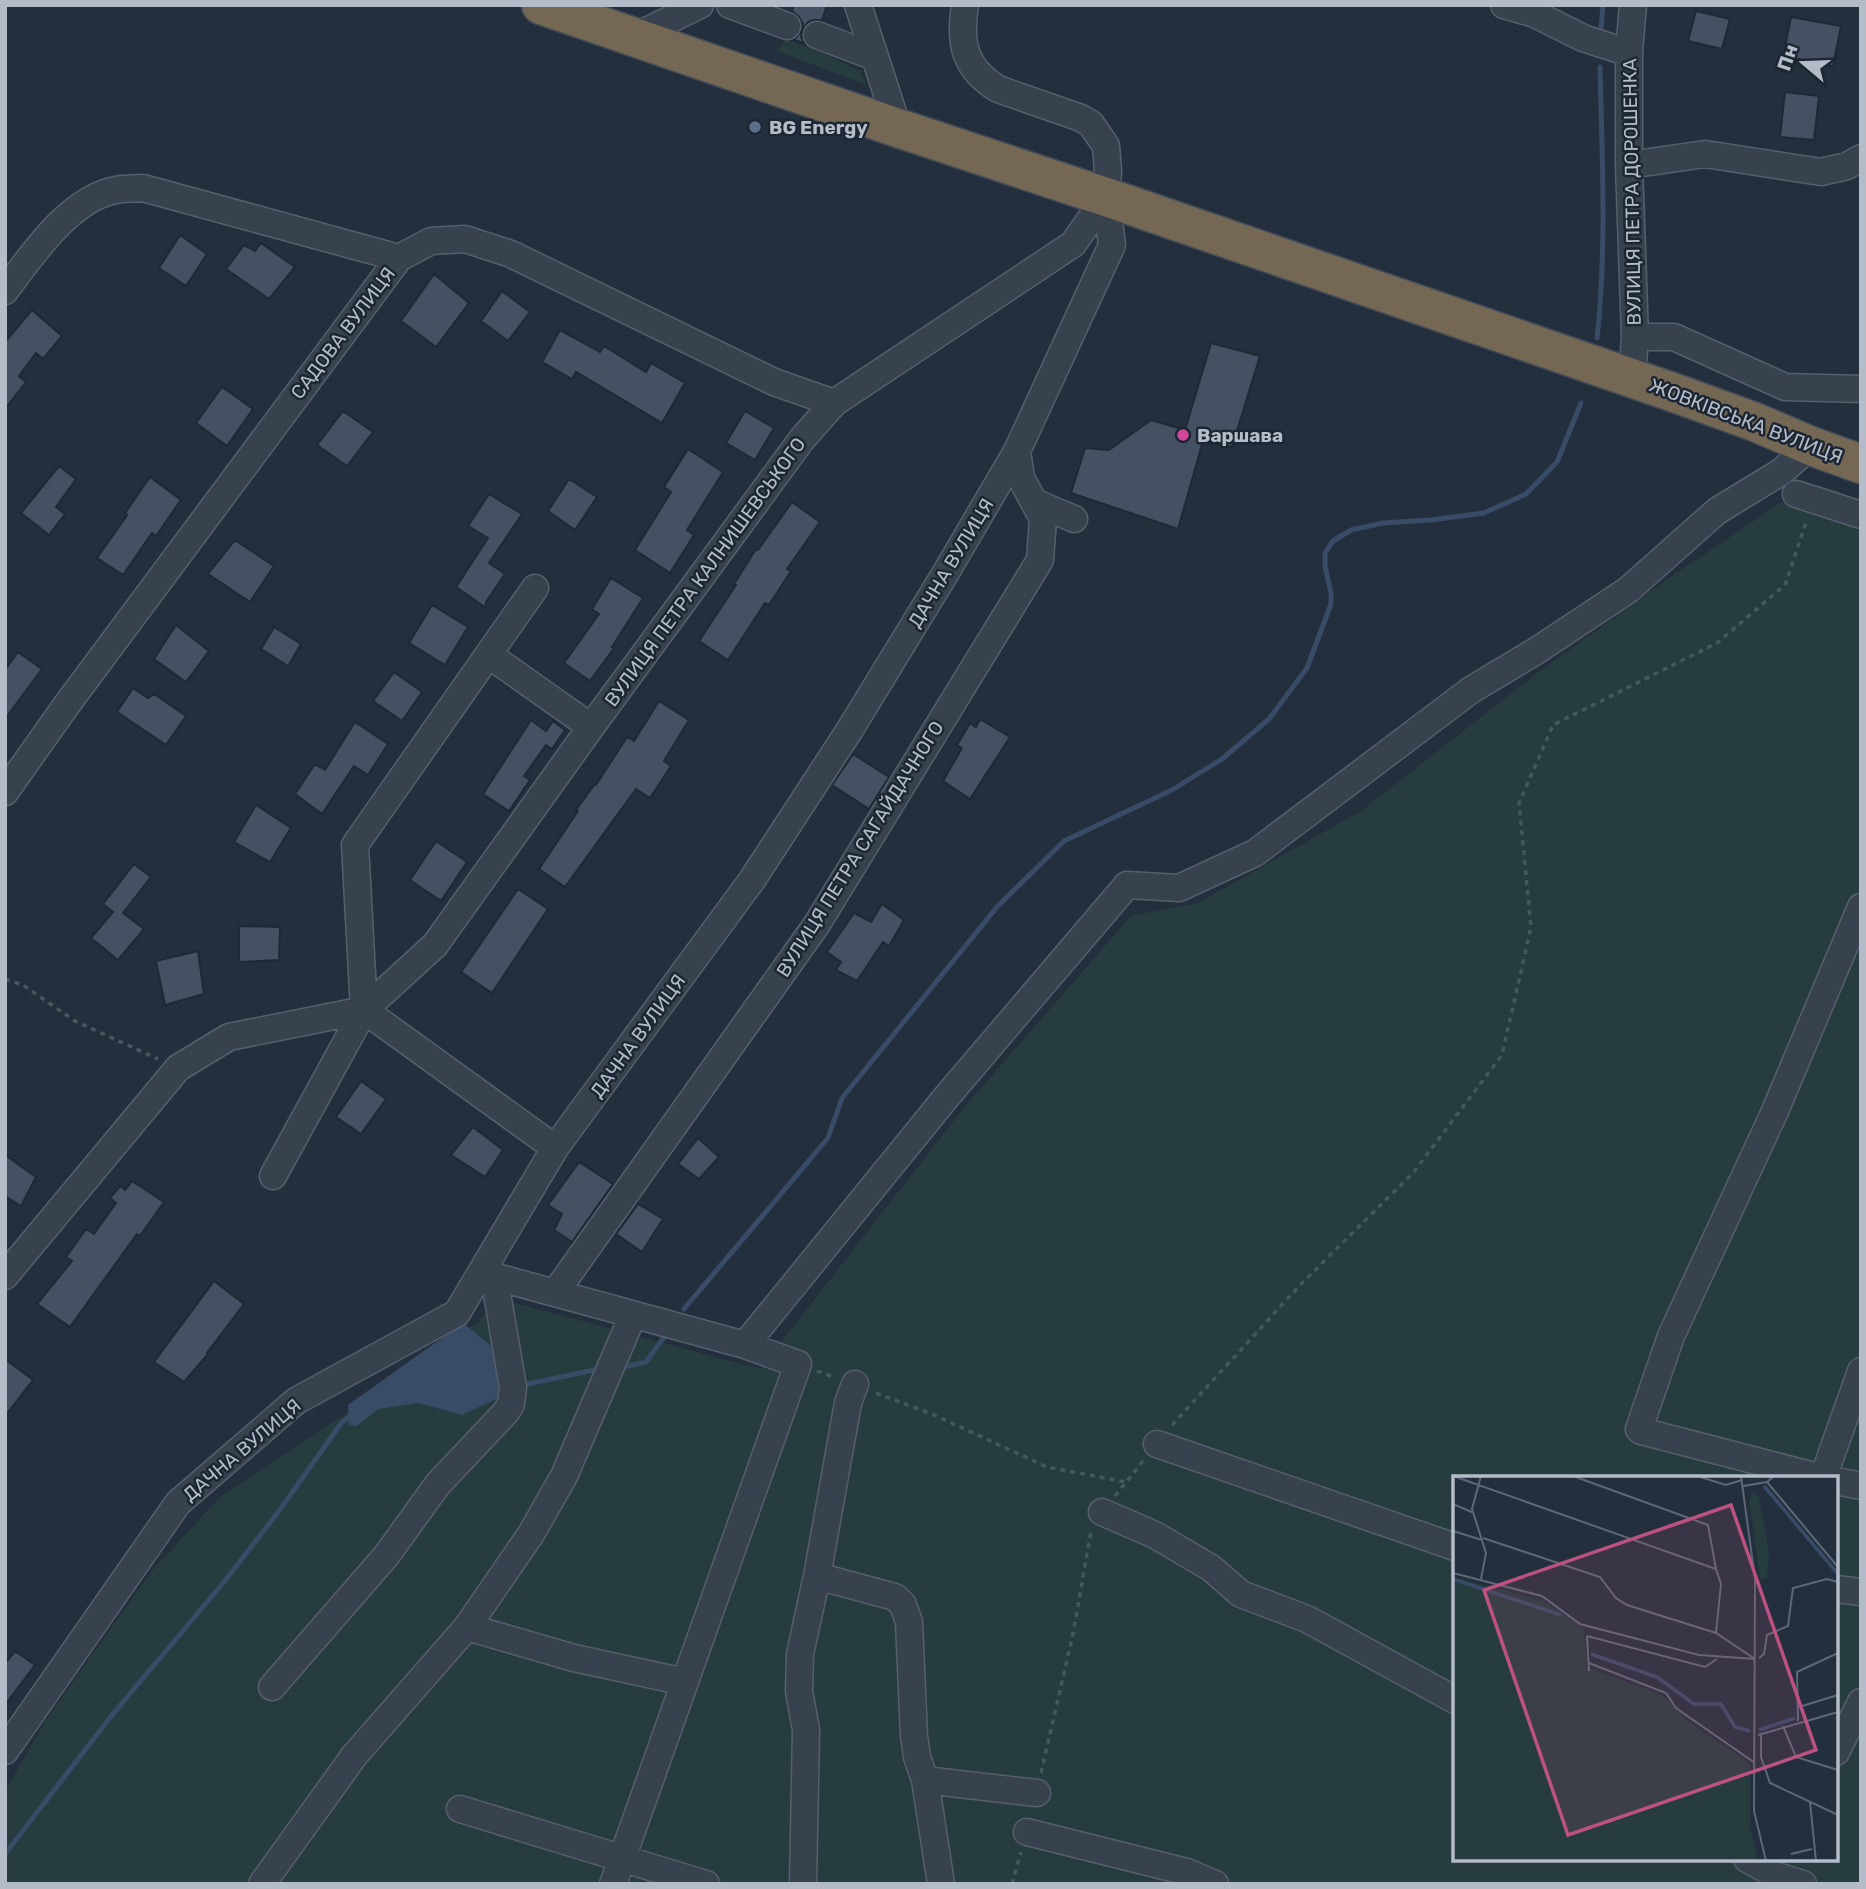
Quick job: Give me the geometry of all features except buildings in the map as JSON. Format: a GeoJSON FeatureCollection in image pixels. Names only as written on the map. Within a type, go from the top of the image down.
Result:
{"type":"FeatureCollection","features":[{"type":"Feature","properties":{"kind":"highway","name":"ЖОВКІВСЬКА ВУЛИЦЯ"},"geometry":{"type":"LineString","coordinates":[[541,5],[898,128],[1107,184],[1755,422],[1861,464]]}},
{"type":"Feature","properties":{"kind":"street"},"geometry":{"type":"LineString","coordinates":[[634,37],[700,5]]}},
{"type":"Feature","properties":{"kind":"street"},"geometry":{"type":"LineString","coordinates":[[730,5],[787,26]]}},
{"type":"Feature","properties":{"kind":"street"},"geometry":{"type":"LineString","coordinates":[[858,5],[898,128]]}},
{"type":"Feature","properties":{"kind":"street","name":"ДАЧНА ВУЛИЦЯ"},"geometry":{"type":"LineString","coordinates":[[5,1751],[178,1503],[296,1401],[457,1313],[488,1275],[555,1148],[752,880],[849,731],[946,574],[1017,451],[1059,372],[1112,245],[1106,146],[1091,124],[1081,118],[998,89],[986,82],[965,52],[965,5]]}},
{"type":"Feature","properties":{"kind":"street"},"geometry":{"type":"LineString","coordinates":[[1504,5],[1534,10],[1583,38],[1629,53]]}},
{"type":"Feature","properties":{"kind":"street","name":"ВУЛИЦЯ ПЕТРА ДОРОШЕНКА"},"geometry":{"type":"LineString","coordinates":[[1632,378],[1635,337],[1629,165],[1629,53],[1633,5]]}},
{"type":"Feature","properties":{"kind":"street"},"geometry":{"type":"LineString","coordinates":[[817,36],[875,57]]}},
{"type":"Feature","properties":{"kind":"street"},"geometry":{"type":"LineString","coordinates":[[1629,165],[1705,154],[1821,172],[1847,166],[1861,158]]}},
{"type":"Feature","properties":{"kind":"street","name":"ВУЛИЦЯ ПЕТРА КАЛНИШЕВСЬКОГО"},"geometry":{"type":"LineString","coordinates":[[364,1010],[435,945],[802,439],[834,403],[1073,244],[1107,184]]}},
{"type":"Feature","properties":{"kind":"street"},"geometry":{"type":"LineString","coordinates":[[5,291],[39,243],[83,203],[115,190],[143,188],[398,258]]}},
{"type":"Feature","properties":{"kind":"street","name":"САДОВА ВУЛИЦЯ"},"geometry":{"type":"LineString","coordinates":[[5,792],[398,258],[431,242],[465,239],[510,254],[774,382],[834,403]]}},
{"type":"Feature","properties":{"kind":"street"},"geometry":{"type":"LineString","coordinates":[[1635,337],[1674,337],[1785,387],[1861,389]]}},
{"type":"Feature","properties":{"kind":"street"},"geometry":{"type":"LineString","coordinates":[[745,1345],[948,1096],[1127,885],[1180,888],[1255,853],[1471,690],[1628,590],[1717,511],[1781,472],[1811,446]]}},
{"type":"Feature","properties":{"kind":"street","name":"ВУЛИЦЯ ПЕТРА САГАЙДАЧНОГО"},"geometry":{"type":"LineString","coordinates":[[555,1293],[817,924],[1040,560],[1043,519],[1021,478],[1017,451]]}},
{"type":"Feature","properties":{"kind":"street"},"geometry":{"type":"LineString","coordinates":[[1796,494],[1861,515]]}},
{"type":"Feature","properties":{"kind":"street"},"geometry":{"type":"LineString","coordinates":[[1034,502],[1074,519]]}},
{"type":"Feature","properties":{"kind":"street"},"geometry":{"type":"LineString","coordinates":[[273,1176],[364,1010],[355,845],[535,588]]}},
{"type":"Feature","properties":{"kind":"street"},"geometry":{"type":"LineString","coordinates":[[489,654],[591,727]]}},
{"type":"Feature","properties":{"kind":"street"},"geometry":{"type":"LineString","coordinates":[[1814,1476],[1670,1440],[1641,1432],[1639,1429],[1671,1336],[1775,1111],[1861,906]]}},
{"type":"Feature","properties":{"kind":"street"},"geometry":{"type":"LineString","coordinates":[[5,1276],[178,1068],[229,1037],[364,1010],[555,1148]]}},
{"type":"Feature","properties":{"kind":"street"},"geometry":{"type":"LineString","coordinates":[[272,1687],[386,1556],[438,1484],[511,1404],[513,1387],[488,1275],[745,1345],[798,1364],[613,1884]]}},
{"type":"Feature","properties":{"kind":"street"},"geometry":{"type":"LineString","coordinates":[[262,1884],[354,1756],[467,1628],[531,1534],[564,1476],[633,1315]]}},
{"type":"Feature","properties":{"kind":"street"},"geometry":{"type":"LineString","coordinates":[[1823,1476],[1861,1371]]}},
{"type":"Feature","properties":{"kind":"street"},"geometry":{"type":"LineString","coordinates":[[803,1884],[806,1730],[799,1675],[803,1640],[845,1416],[855,1384]]}},
{"type":"Feature","properties":{"kind":"street"},"geometry":{"type":"LineString","coordinates":[[1157,1444],[1453,1545]]}},
{"type":"Feature","properties":{"kind":"street"},"geometry":{"type":"LineString","coordinates":[[1838,1481],[1861,1486]]}},
{"type":"Feature","properties":{"kind":"street"},"geometry":{"type":"LineString","coordinates":[[1102,1512],[1155,1535],[1211,1568],[1241,1594],[1307,1619],[1453,1699]]}},
{"type":"Feature","properties":{"kind":"street"},"geometry":{"type":"LineString","coordinates":[[817,1576],[891,1596],[906,1610],[910,1633],[914,1736],[917,1757],[925,1780],[941,1884]]}},
{"type":"Feature","properties":{"kind":"street"},"geometry":{"type":"LineString","coordinates":[[1838,1589],[1861,1592]]}},
{"type":"Feature","properties":{"kind":"street"},"geometry":{"type":"LineString","coordinates":[[467,1628],[574,1658],[685,1682]]}},
{"type":"Feature","properties":{"kind":"street"},"geometry":{"type":"LineString","coordinates":[[1838,1748],[1861,1702]]}},
{"type":"Feature","properties":{"kind":"street"},"geometry":{"type":"LineString","coordinates":[[925,1780],[1037,1793]]}},
{"type":"Feature","properties":{"kind":"street"},"geometry":{"type":"LineString","coordinates":[[460,1809],[706,1884]]}},
{"type":"Feature","properties":{"kind":"street"},"geometry":{"type":"LineString","coordinates":[[1027,1832],[1187,1872],[1215,1884]]}},
{"type":"Feature","properties":{"kind":"street"},"geometry":{"type":"LineString","coordinates":[[1751,1861],[1803,1884]]}},
{"type":"Feature","properties":{"kind":"path"},"geometry":{"type":"LineString","coordinates":[[1037,1793],[1073,1634],[1092,1526],[1171,1427],[1302,1283],[1413,1173],[1502,1055],[1531,927],[1519,803],[1553,725],[1717,643],[1785,585],[1809,514],[1796,494]]}},
{"type":"Feature","properties":{"kind":"path"},"geometry":{"type":"LineString","coordinates":[[5,979],[23,985],[75,1021],[178,1068]]}},
{"type":"Feature","properties":{"kind":"path"},"geometry":{"type":"LineString","coordinates":[[798,1364],[934,1415],[1047,1467],[1126,1482]]}},
{"type":"Feature","properties":{"kind":"path"},"geometry":{"type":"LineString","coordinates":[[1012,1884],[1027,1832]]}},
{"type":"Feature","properties":{"kind":"green space"},"geometry":{"type":"Polygon","coordinates":[[[786,39],[860,71],[867,85],[777,51],[786,39]]]}},
{"type":"Feature","properties":{"kind":"green space"},"geometry":{"type":"Polygon","coordinates":[[[1821,485],[1861,501],[1861,1884],[5,1884],[5,1791],[46,1720],[151,1572],[219,1498],[423,1362],[480,1320],[500,1299],[760,1369],[967,1104],[1131,916],[1198,903],[1361,811],[1540,671],[1675,574],[1779,504],[1821,485]]]}},
{"type":"Feature","properties":{"kind":"water"},"geometry":{"type":"Polygon","coordinates":[[[463,1323],[494,1348],[500,1397],[462,1415],[418,1403],[378,1409],[357,1426],[349,1425],[348,1405],[463,1323]]]}},
{"type":"Feature","properties":{"kind":"waterway"},"geometry":{"type":"LineString","coordinates":[[1601,29],[1603,5]]}},
{"type":"Feature","properties":{"kind":"waterway"},"geometry":{"type":"LineString","coordinates":[[1597,338],[1603,236],[1600,67]]}},
{"type":"Feature","properties":{"kind":"waterway"},"geometry":{"type":"LineString","coordinates":[[684,1309],[828,1138],[842,1098],[997,907],[1064,841],[1172,790],[1222,759],[1269,719],[1307,668],[1331,604],[1325,553],[1333,541],[1351,530],[1383,523],[1484,513],[1526,494],[1557,462],[1581,403]]}},
{"type":"Feature","properties":{"kind":"waterway"},"geometry":{"type":"LineString","coordinates":[[619,1368],[646,1362],[667,1333]]}},
{"type":"Feature","properties":{"kind":"waterway"},"geometry":{"type":"LineString","coordinates":[[523,1385],[594,1370]]}},
{"type":"Feature","properties":{"kind":"waterway"},"geometry":{"type":"LineString","coordinates":[[5,1854],[112,1715],[224,1582],[279,1511],[342,1422],[352,1415]]}},
{"type":"Feature","properties":{"kind":"place","name":"BG Energy"},"geometry":{"type":"Point","coordinates":[755,127]}},
{"type":"Feature","properties":{"kind":"place","name":"Варшава"},"geometry":{"type":"Point","coordinates":[1183,435]}}]}
